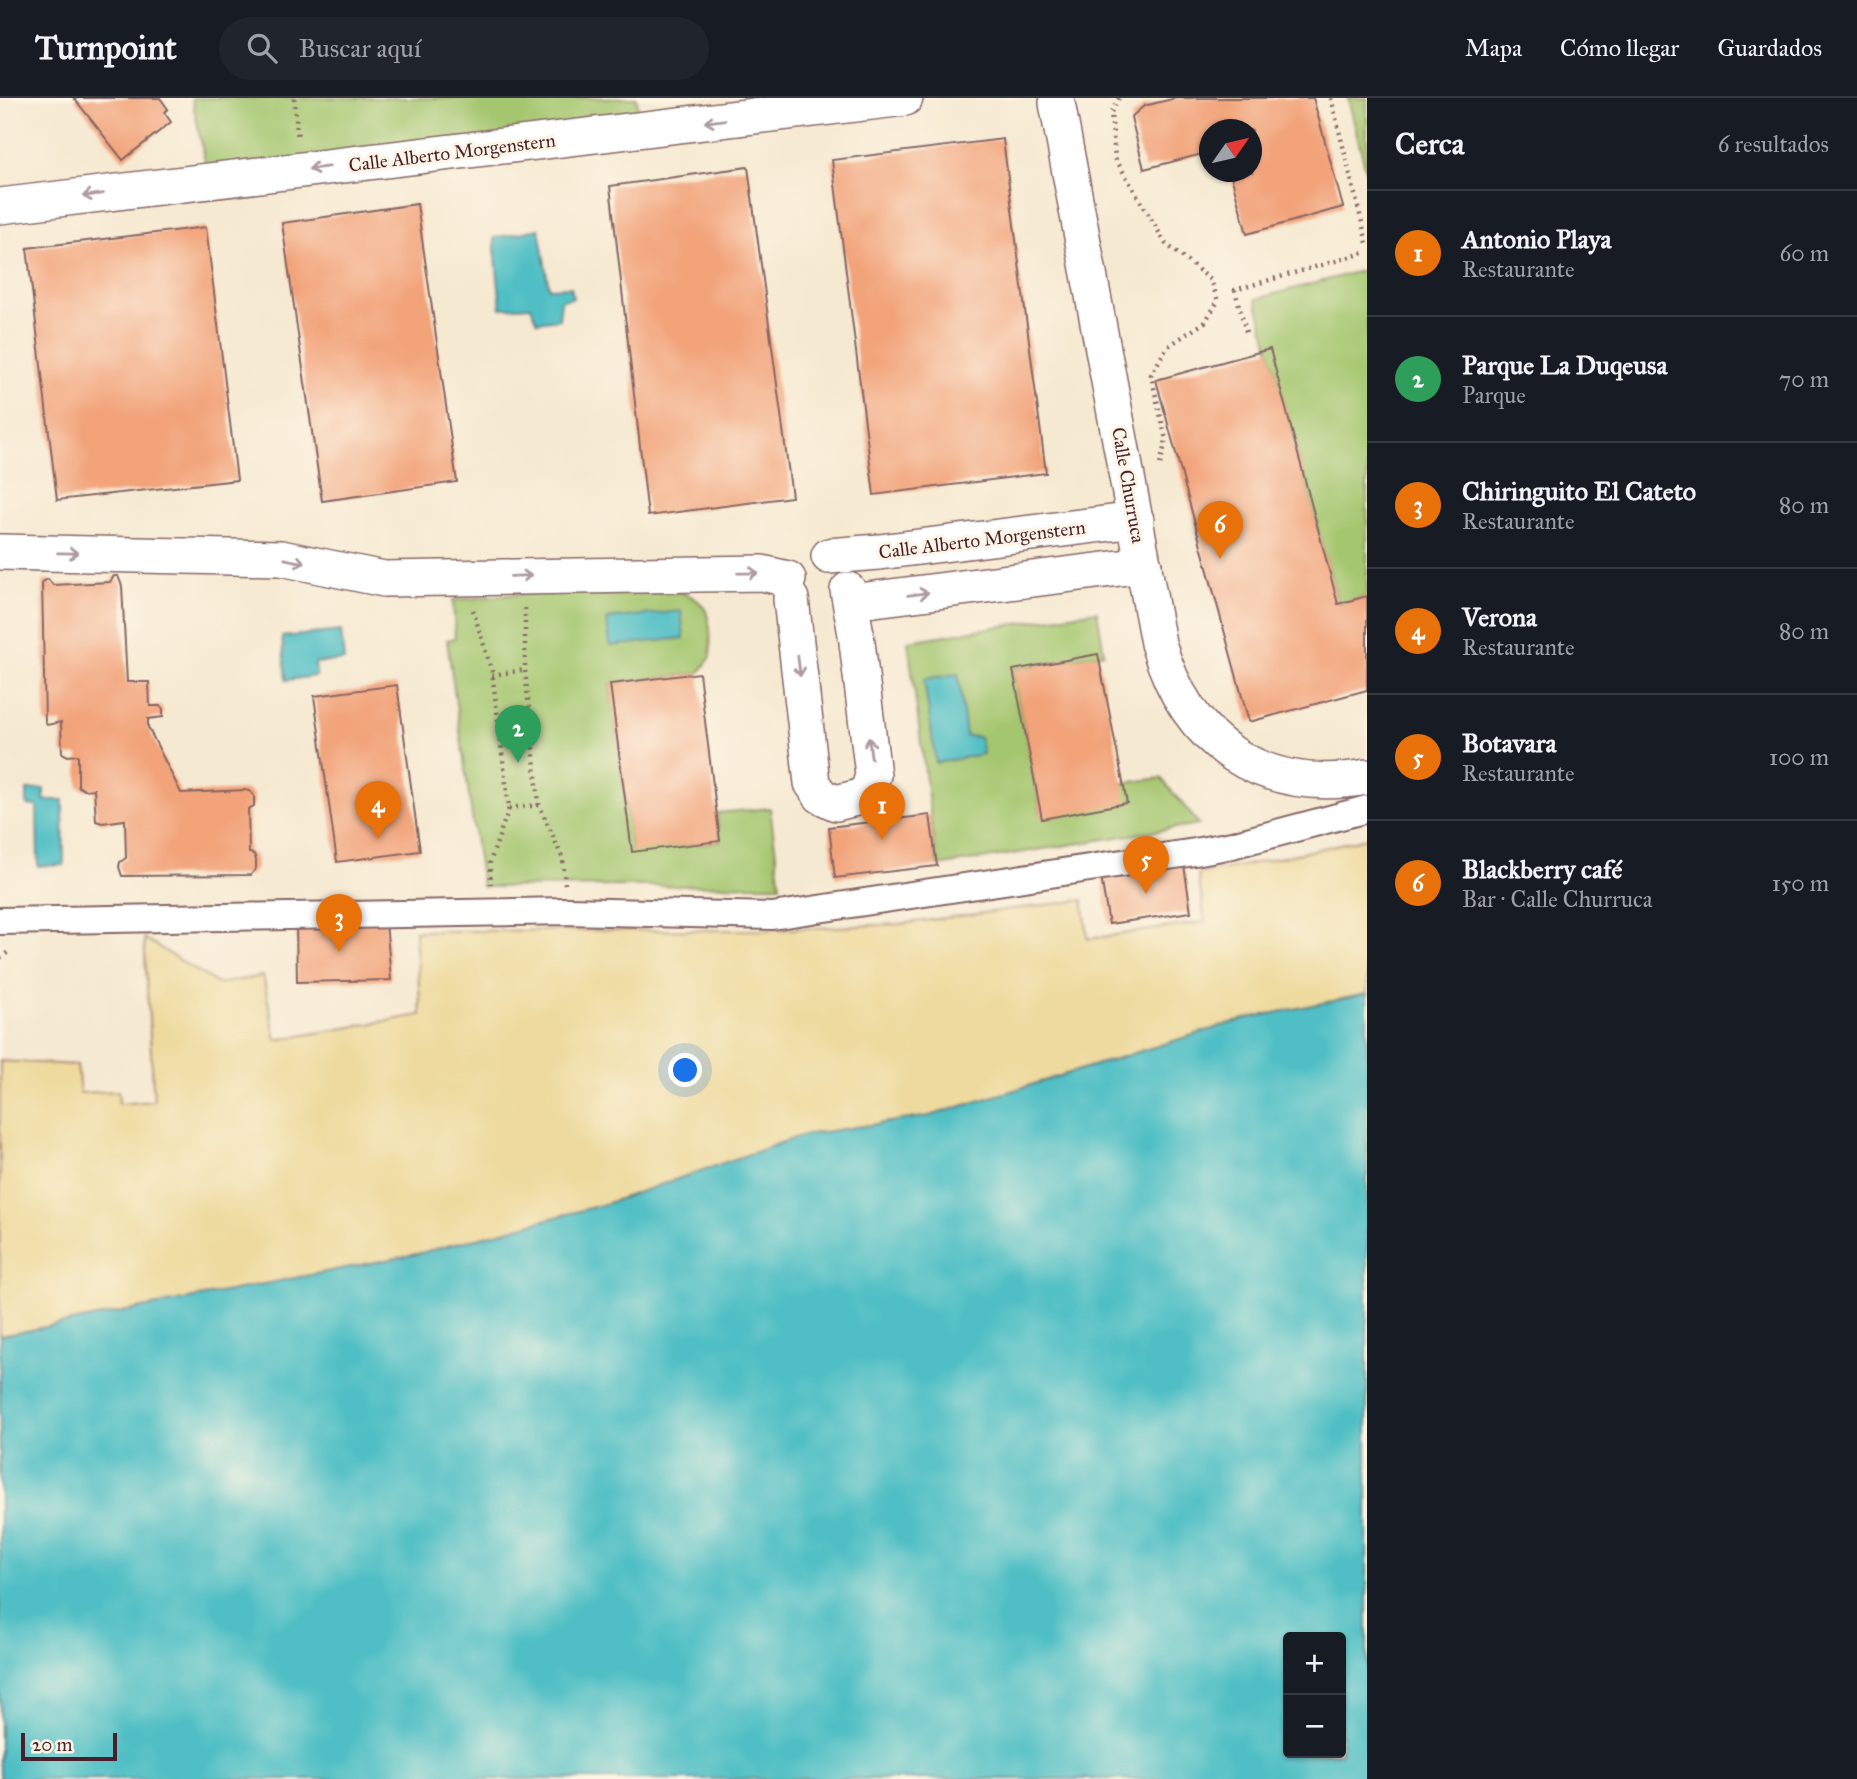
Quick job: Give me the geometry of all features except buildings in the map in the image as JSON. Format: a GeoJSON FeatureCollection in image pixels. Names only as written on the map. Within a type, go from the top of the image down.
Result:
{"type":"FeatureCollection","features":[{"type":"Feature","properties":{"kind":"street","name":"Calle Alberto Morgenstern"},"geometry":{"type":"LineString","coordinates":[[0,206],[905,98]]}},
{"type":"Feature","properties":{"kind":"street","name":"Calle Churruca"},"geometry":{"type":"LineString","coordinates":[[1054,100],[1158,643],[1166,670],[1197,722],[1246,764],[1276,774],[1318,782],[1367,777]]}},
{"type":"Feature","properties":{"kind":"street","name":"Calle Alberto Morgenstern"},"geometry":{"type":"LineString","coordinates":[[790,589],[792,569],[808,556],[879,552],[1136,520]]}},
{"type":"Feature","properties":{"kind":"street"},"geometry":{"type":"LineString","coordinates":[[0,552],[281,558],[384,579],[762,573],[790,589],[804,612],[823,615],[840,606],[849,596],[1144,565]]}},
{"type":"Feature","properties":{"kind":"street"},"geometry":{"type":"LineString","coordinates":[[790,589],[813,783],[821,796],[836,803],[860,797],[869,789],[873,775],[856,634],[844,570],[829,556]]}},
{"type":"Feature","properties":{"kind":"street"},"geometry":{"type":"LineString","coordinates":[[0,921],[568,911],[772,916],[1195,852],[1232,845],[1367,809]]}},
{"type":"Feature","properties":{"kind":"path"},"geometry":{"type":"LineString","coordinates":[[1119,98],[1111,112],[1115,158],[1166,244],[1211,280],[1218,301],[1205,322],[1167,347],[1151,375],[1166,440],[1160,466]]}},
{"type":"Feature","properties":{"kind":"path"},"geometry":{"type":"LineString","coordinates":[[1331,98],[1367,243]]}},
{"type":"Feature","properties":{"kind":"path"},"geometry":{"type":"LineString","coordinates":[[1247,332],[1235,290],[1367,252]]}},
{"type":"Feature","properties":{"kind":"path"},"geometry":{"type":"LineString","coordinates":[[525,576],[525,670],[539,805],[563,859],[568,911]]}},
{"type":"Feature","properties":{"kind":"path"},"geometry":{"type":"LineString","coordinates":[[463,578],[492,675],[509,808],[490,862],[493,913]]}},
{"type":"Feature","properties":{"kind":"path"},"geometry":{"type":"LineString","coordinates":[[492,675],[525,670]]}},
{"type":"Feature","properties":{"kind":"path"},"geometry":{"type":"LineString","coordinates":[[509,808],[539,805]]}},
{"type":"Feature","properties":{"kind":"green space"},"geometry":{"type":"Polygon","coordinates":[[[192,98],[637,98],[639,119],[207,172],[192,98]]]}},
{"type":"Feature","properties":{"kind":"green space"},"geometry":{"type":"Polygon","coordinates":[[[1348,98],[1367,98],[1367,175],[1348,98]]]}},
{"type":"Feature","properties":{"kind":"green space"},"geometry":{"type":"Polygon","coordinates":[[[1367,269],[1367,596],[1338,604],[1256,299],[1367,269]]]}},
{"type":"Feature","properties":{"kind":"green space"},"geometry":{"type":"Polygon","coordinates":[[[552,591],[680,592],[691,596],[705,609],[710,625],[711,657],[699,673],[610,684],[632,851],[720,841],[717,813],[770,808],[780,885],[482,887],[447,640],[455,638],[453,600],[552,591]]]}},
{"type":"Feature","properties":{"kind":"green space"},"geometry":{"type":"Polygon","coordinates":[[[1097,611],[1104,653],[1013,670],[1042,818],[1123,783],[1161,778],[1199,824],[937,866],[908,641],[1097,611]]]}},
{"type":"Feature","properties":{"kind":"sand"},"geometry":{"type":"Polygon","coordinates":[[[1367,838],[1367,994],[1245,1019],[930,1116],[804,1135],[605,1204],[417,1254],[0,1336],[0,1061],[77,1065],[80,1093],[118,1091],[119,1104],[154,1101],[144,938],[218,984],[263,976],[276,1040],[421,1015],[415,931],[771,930],[900,924],[1083,900],[1088,939],[1205,922],[1198,874],[1367,838]]]}},
{"type":"Feature","properties":{"kind":"water"},"geometry":{"type":"Polygon","coordinates":[[[539,229],[549,288],[571,287],[573,298],[561,300],[559,319],[537,322],[531,306],[501,308],[494,238],[539,229]]]}},
{"type":"Feature","properties":{"kind":"water"},"geometry":{"type":"Polygon","coordinates":[[[681,611],[684,638],[610,646],[607,619],[681,611]]]}},
{"type":"Feature","properties":{"kind":"water"},"geometry":{"type":"Polygon","coordinates":[[[341,631],[344,660],[315,663],[316,676],[286,680],[282,637],[341,631]]]}},
{"type":"Feature","properties":{"kind":"water"},"geometry":{"type":"Polygon","coordinates":[[[958,674],[966,736],[979,737],[983,754],[936,763],[924,679],[958,674]]]}},
{"type":"Feature","properties":{"kind":"water"},"geometry":{"type":"Polygon","coordinates":[[[44,789],[44,800],[63,800],[64,865],[38,866],[37,806],[27,805],[27,790],[44,789]]]}},
{"type":"Feature","properties":{"kind":"water"},"geometry":{"type":"Polygon","coordinates":[[[1367,994],[1367,1779],[0,1779],[0,1336],[417,1254],[605,1204],[804,1135],[930,1116],[1245,1019],[1367,994]]]}},
{"type":"Feature","properties":{"kind":"place","name":"Blackberry café"},"geometry":{"type":"Point","coordinates":[1220,559]}},
{"type":"Feature","properties":{"kind":"place","name":"Parque La Duqeusa"},"geometry":{"type":"Point","coordinates":[518,763]}},
{"type":"Feature","properties":{"kind":"place","name":"Verona"},"geometry":{"type":"Point","coordinates":[378,839]}},
{"type":"Feature","properties":{"kind":"place","name":"Antonio Playa"},"geometry":{"type":"Point","coordinates":[882,840]}},
{"type":"Feature","properties":{"kind":"place","name":"Botavara"},"geometry":{"type":"Point","coordinates":[1146,894]}},
{"type":"Feature","properties":{"kind":"place","name":"Chiringuito El Cateto"},"geometry":{"type":"Point","coordinates":[339,952]}}]}
